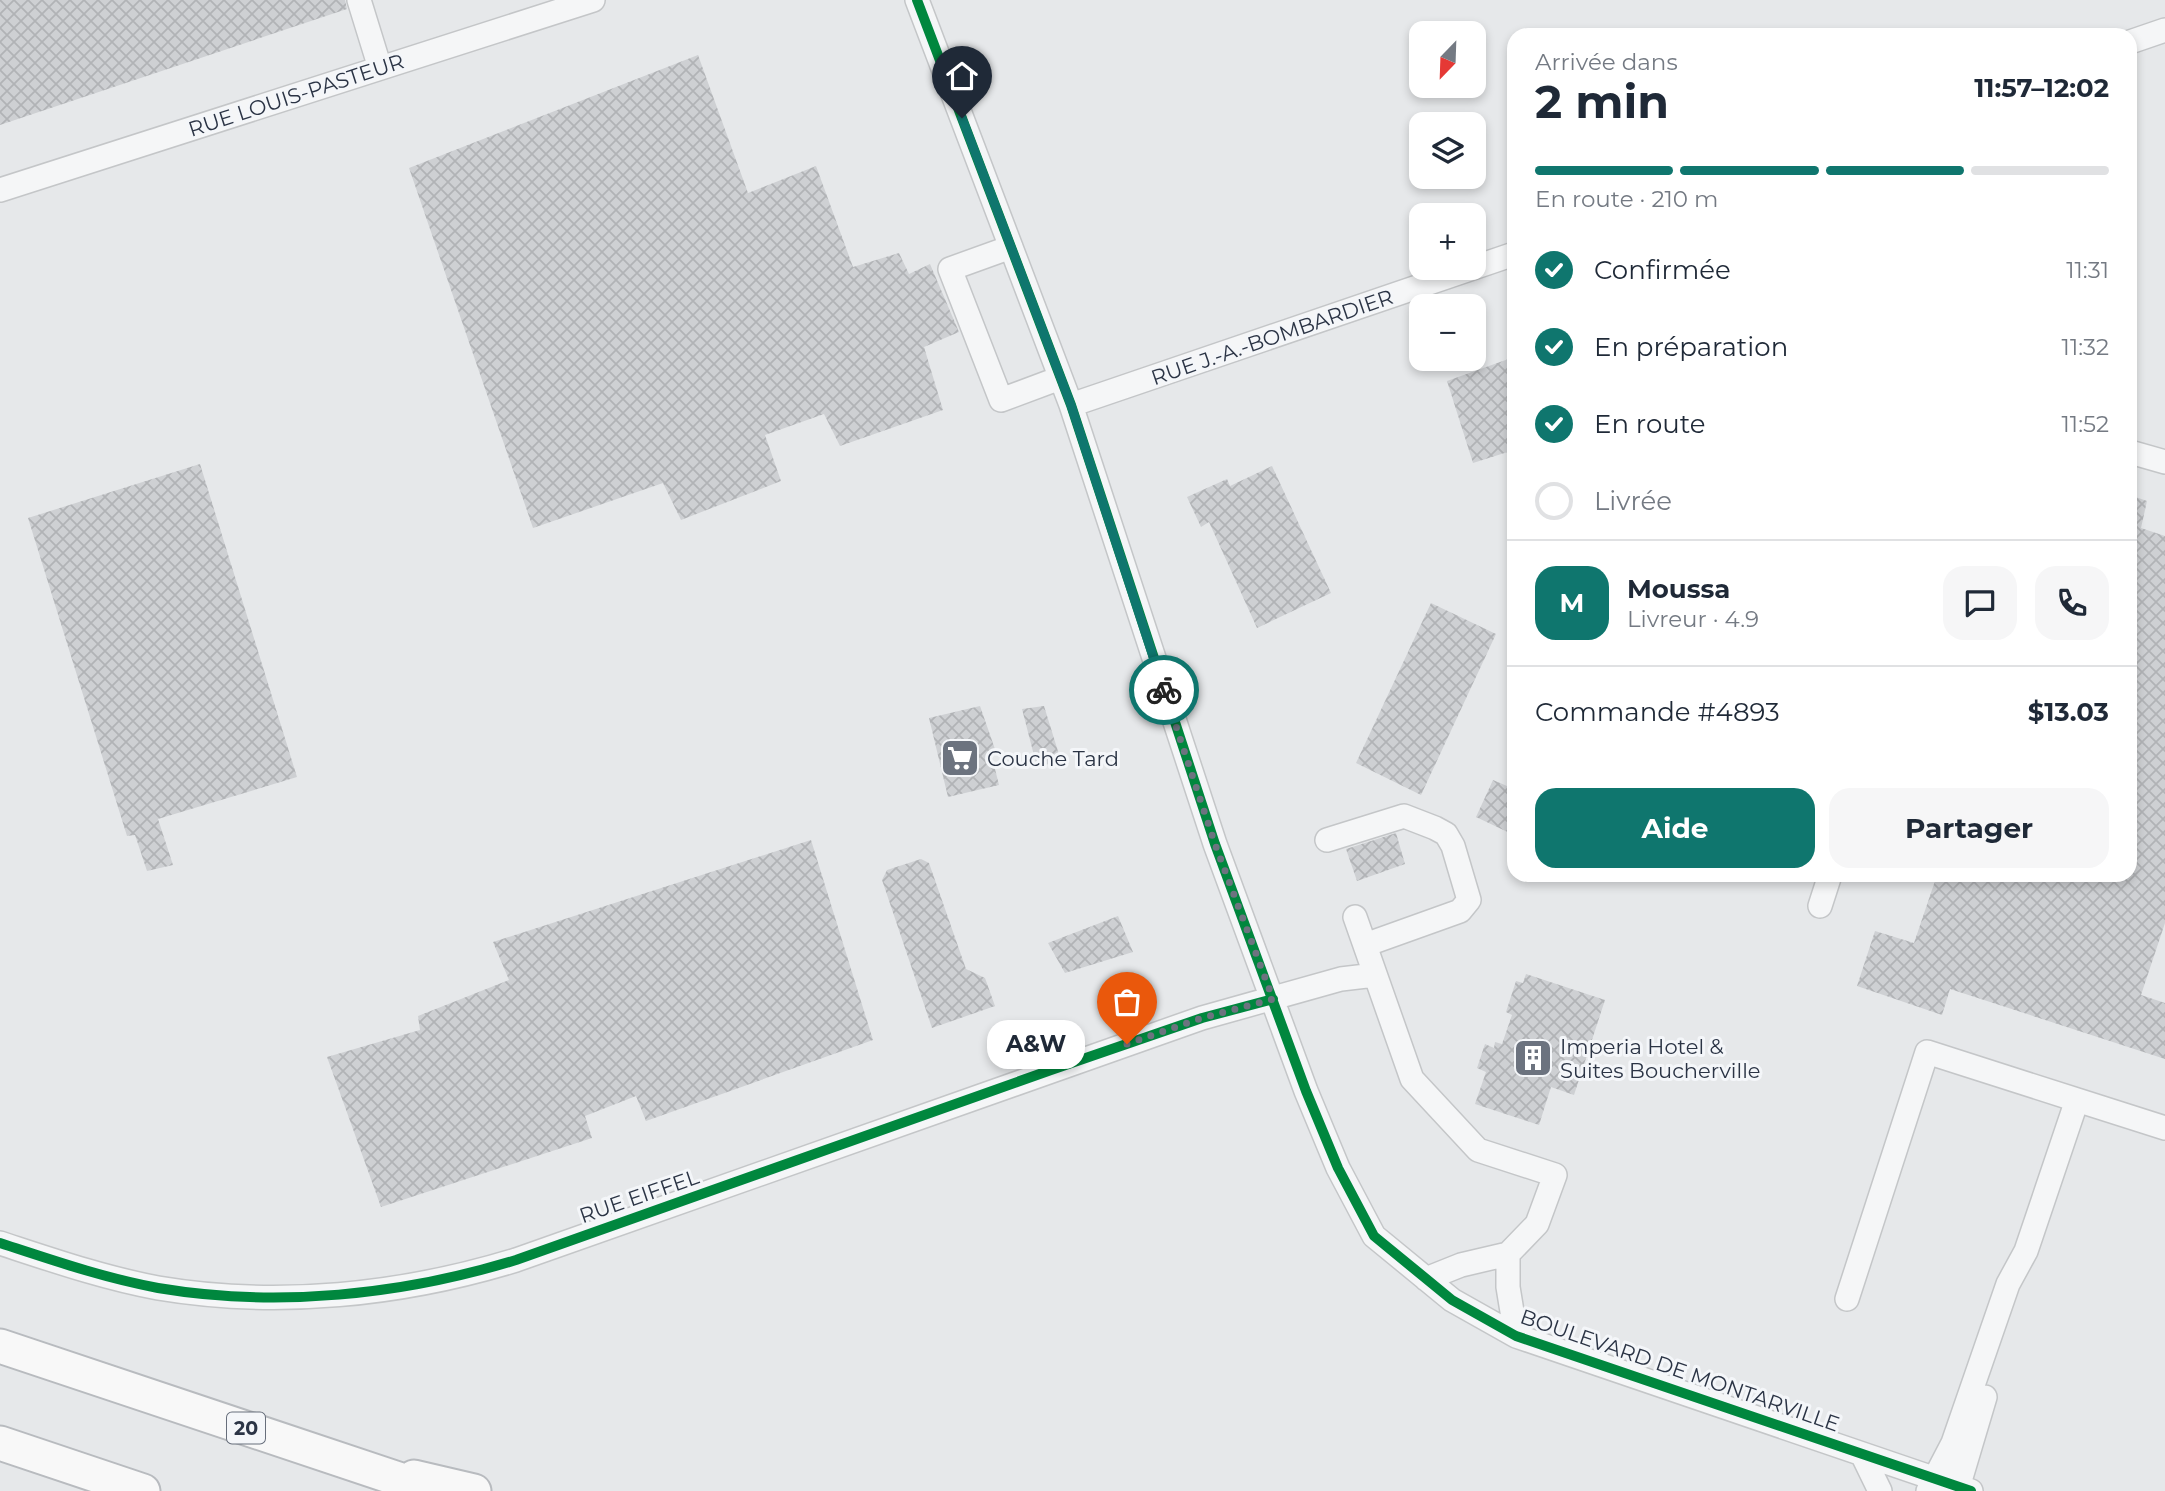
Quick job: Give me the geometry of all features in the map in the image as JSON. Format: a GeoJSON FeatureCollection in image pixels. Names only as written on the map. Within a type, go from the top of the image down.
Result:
{"type":"FeatureCollection","features":[{"type":"Feature","properties":{"kind":"highway","name":"20"},"geometry":{"type":"LineString","coordinates":[[0,1346],[434,1491]]}},
{"type":"Feature","properties":{"kind":"highway"},"geometry":{"type":"LineString","coordinates":[[0,1443],[143,1491]]}},
{"type":"Feature","properties":{"kind":"highway"},"geometry":{"type":"LineString","coordinates":[[340,1459],[474,1491]]}},
{"type":"Feature","properties":{"kind":"street"},"geometry":{"type":"LineString","coordinates":[[359,0],[380,68]]}},
{"type":"Feature","properties":{"kind":"street","name":"RUE LOUIS-PASTEUR"},"geometry":{"type":"LineString","coordinates":[[0,190],[593,0]]}},
{"type":"Feature","properties":{"kind":"street","name":"BOULEVARD DE MONTARVILLE"},"geometry":{"type":"LineString","coordinates":[[917,0],[1071,405],[1215,844],[1333,1155],[1374,1236],[1452,1300],[1516,1336],[1862,1454],[1931,1485],[1962,1490]]}},
{"type":"Feature","properties":{"kind":"street"},"geometry":{"type":"LineString","coordinates":[[2137,40],[2165,30]]}},
{"type":"Feature","properties":{"kind":"street"},"geometry":{"type":"LineString","coordinates":[[1011,247],[950,269],[1001,400],[1060,378]]}},
{"type":"Feature","properties":{"kind":"street","name":"RUE J.-A.-BOMBARDIER"},"geometry":{"type":"LineString","coordinates":[[1071,405],[1507,256]]}},
{"type":"Feature","properties":{"kind":"street"},"geometry":{"type":"LineString","coordinates":[[2137,454],[2165,462]]}},
{"type":"Feature","properties":{"kind":"street"},"geometry":{"type":"LineString","coordinates":[[1326,840],[1404,816],[1446,834],[1453,846],[1469,900],[1466,906],[1460,911],[1365,945]]}},
{"type":"Feature","properties":{"kind":"street"},"geometry":{"type":"LineString","coordinates":[[1820,906],[1827,882]]}},
{"type":"Feature","properties":{"kind":"street"},"geometry":{"type":"LineString","coordinates":[[1354,917],[1412,1079],[1479,1150],[1555,1175],[1537,1224],[1507,1254],[1461,1265],[1426,1279]]}},
{"type":"Feature","properties":{"kind":"street","name":"RUE EIFFEL"},"geometry":{"type":"LineString","coordinates":[[0,1242],[131,1282],[210,1294],[317,1295],[429,1283],[516,1260],[1202,1018],[1341,979],[1375,975]]}},
{"type":"Feature","properties":{"kind":"street"},"geometry":{"type":"LineString","coordinates":[[1847,1299],[1927,1052],[2165,1128]]}},
{"type":"Feature","properties":{"kind":"street"},"geometry":{"type":"LineString","coordinates":[[1931,1485],[1953,1443],[2008,1284],[2026,1251],[2077,1100]]}},
{"type":"Feature","properties":{"kind":"street"},"geometry":{"type":"LineString","coordinates":[[1962,1490],[1968,1448],[2022,1288],[2026,1251]]}},
{"type":"Feature","properties":{"kind":"street"},"geometry":{"type":"LineString","coordinates":[[1507,1254],[1508,1287],[1516,1336]]}},
{"type":"Feature","properties":{"kind":"street"},"geometry":{"type":"LineString","coordinates":[[1862,1454],[1880,1491]]}},
{"type":"Feature","properties":{"kind":"building"},"geometry":{"type":"Polygon","coordinates":[[[0,0],[345,0],[347,9],[0,125],[0,0]]]}},
{"type":"Feature","properties":{"kind":"building"},"geometry":{"type":"Polygon","coordinates":[[[698,55],[748,193],[816,166],[853,267],[899,253],[909,274],[930,264],[959,332],[924,347],[943,410],[840,446],[824,414],[765,435],[781,481],[681,520],[663,483],[533,528],[409,168],[698,55]]]}},
{"type":"Feature","properties":{"kind":"building"},"geometry":{"type":"Polygon","coordinates":[[[1507,360],[1507,452],[1473,463],[1447,381],[1475,371],[1486,371],[1486,367],[1507,360]]]}},
{"type":"Feature","properties":{"kind":"building"},"geometry":{"type":"Polygon","coordinates":[[[200,464],[297,777],[158,819],[173,865],[147,871],[135,835],[127,836],[28,518],[200,464]]]}},
{"type":"Feature","properties":{"kind":"building"},"geometry":{"type":"Polygon","coordinates":[[[1272,466],[1331,593],[1257,628],[1209,522],[1201,527],[1187,497],[1227,479],[1230,486],[1272,466]]]}},
{"type":"Feature","properties":{"kind":"building"},"geometry":{"type":"Polygon","coordinates":[[[2137,497],[2147,501],[2141,528],[2165,536],[2165,923],[2141,995],[2165,1003],[2165,1059],[1950,989],[1942,1015],[1857,986],[1875,931],[1914,943],[1935,882],[2137,882],[2137,497]]]}},
{"type":"Feature","properties":{"kind":"building"},"geometry":{"type":"Polygon","coordinates":[[[1431,603],[1496,634],[1421,795],[1356,763],[1431,603]]]}},
{"type":"Feature","properties":{"kind":"building"},"geometry":{"type":"Polygon","coordinates":[[[980,706],[996,752],[991,753],[999,785],[948,797],[929,718],[980,706]]]}},
{"type":"Feature","properties":{"kind":"building"},"geometry":{"type":"Polygon","coordinates":[[[1044,706],[1061,761],[1037,767],[1022,709],[1044,706]]]}},
{"type":"Feature","properties":{"kind":"building"},"geometry":{"type":"Polygon","coordinates":[[[1493,780],[1507,786],[1507,832],[1476,817],[1493,780]]]}},
{"type":"Feature","properties":{"kind":"building"},"geometry":{"type":"Polygon","coordinates":[[[1396,833],[1405,864],[1357,881],[1346,849],[1396,833]]]}},
{"type":"Feature","properties":{"kind":"building"},"geometry":{"type":"Polygon","coordinates":[[[811,840],[873,1040],[646,1121],[636,1096],[585,1116],[592,1138],[381,1207],[327,1057],[420,1030],[418,1016],[509,980],[493,942],[811,840]]]}},
{"type":"Feature","properties":{"kind":"building"},"geometry":{"type":"Polygon","coordinates":[[[921,859],[929,863],[966,969],[985,978],[995,1006],[932,1028],[882,880],[887,870],[921,859]]]}},
{"type":"Feature","properties":{"kind":"building"},"geometry":{"type":"Polygon","coordinates":[[[1118,916],[1133,952],[1065,973],[1048,943],[1118,916]]]}},
{"type":"Feature","properties":{"kind":"building","name":"Imperia Hotel & Suites Boucherville"},"geometry":{"type":"Polygon","coordinates":[[[1526,974],[1605,1000],[1574,1095],[1551,1087],[1539,1125],[1475,1104],[1486,1072],[1477,1068],[1485,1044],[1494,1048],[1495,1042],[1502,1044],[1512,1015],[1506,1012],[1516,981],[1523,983],[1526,974]]]}},
{"type":"Feature","properties":{"kind":"cycle path"},"geometry":{"type":"LineString","coordinates":[[917,0],[1071,405],[1215,844],[1306,1091],[1338,1168],[1374,1236],[1452,1300],[1516,1336],[1971,1491]]}},
{"type":"Feature","properties":{"kind":"cycle path"},"geometry":{"type":"LineString","coordinates":[[0,1243],[118,1279],[203,1294],[248,1297],[339,1295],[429,1282],[516,1260],[1051,1070],[1202,1018],[1273,999]]}},
{"type":"Feature","properties":{"kind":"way so far"},"geometry":{"type":"LineString","coordinates":[[1127,1044],[1202,1018],[1273,999],[1215,844],[1164,690]]}},
{"type":"Feature","properties":{"kind":"place","name":"Couche Tard"},"geometry":{"type":"Point","coordinates":[960,758]}},
{"type":"Feature","properties":{"kind":"place","name":"A&W"},"geometry":{"type":"Point","coordinates":[1127,1044]}},
{"type":"Feature","properties":{"kind":"place","name":"Imperia Hotel & Suites Boucherville"},"geometry":{"type":"Point","coordinates":[1533,1058]}},
{"type":"Feature","properties":{"kind":"route"},"geometry":{"type":"LineString","coordinates":[[962,118],[1071,405],[1164,690]]}}]}
